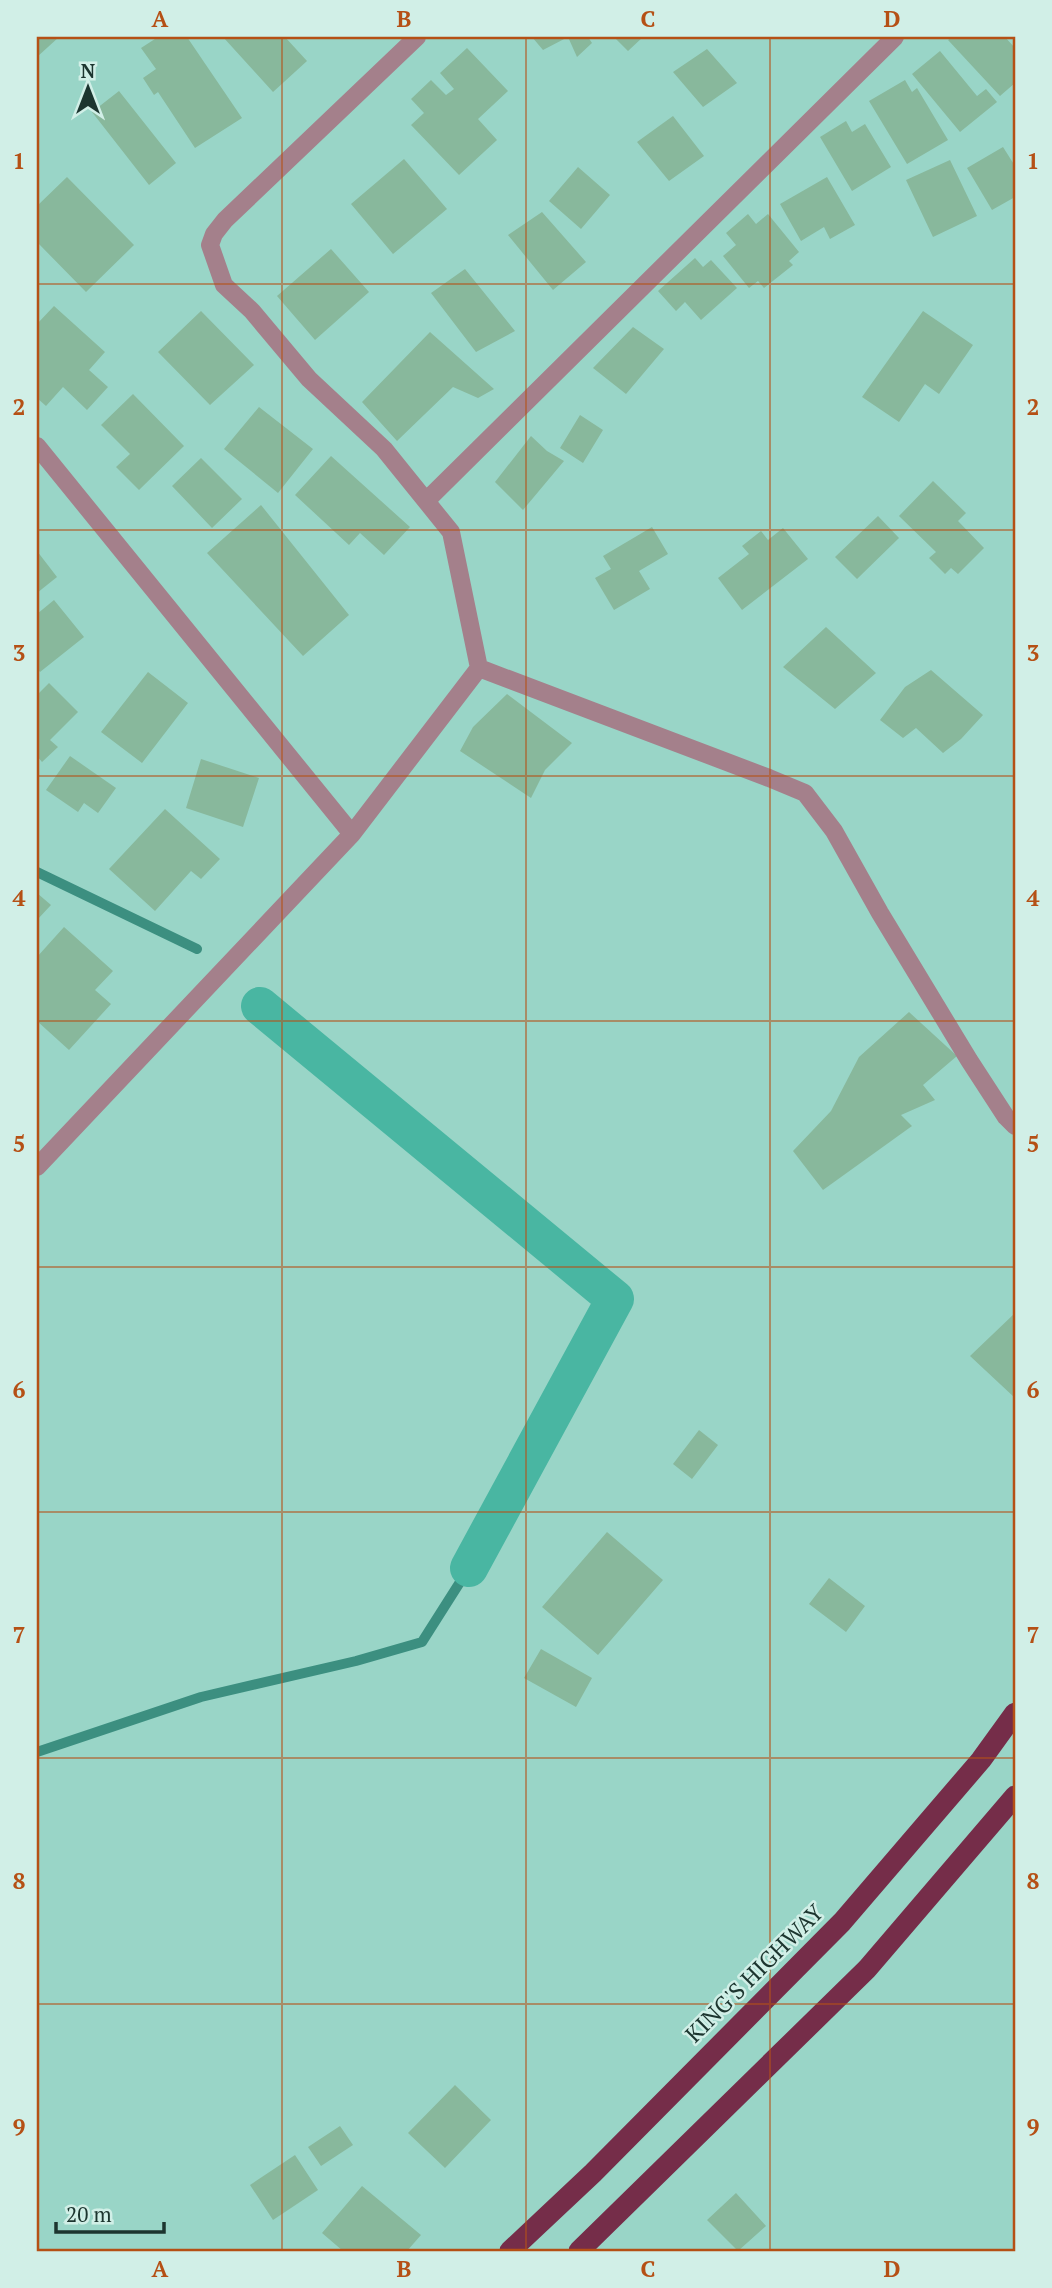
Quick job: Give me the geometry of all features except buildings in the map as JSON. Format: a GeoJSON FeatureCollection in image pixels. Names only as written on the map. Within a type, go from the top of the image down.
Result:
{"type":"FeatureCollection","features":[{"type":"Feature","properties":{"kind":"highway","name":"KING'S HIGHWAY"},"geometry":{"type":"LineString","coordinates":[[510,2251],[593,2173],[842,1923],[981,1760],[1015,1713]]}},
{"type":"Feature","properties":{"kind":"highway"},"geometry":{"type":"LineString","coordinates":[[579,2251],[867,1969],[1015,1796]]}},
{"type":"Feature","properties":{"kind":"street"},"geometry":{"type":"LineString","coordinates":[[37,1167],[352,834],[479,668],[451,532],[384,449],[309,379],[252,311],[224,285],[210,246],[214,234],[225,219],[416,37]]}},
{"type":"Feature","properties":{"kind":"street"},"geometry":{"type":"LineString","coordinates":[[426,501],[895,37]]}},
{"type":"Feature","properties":{"kind":"street"},"geometry":{"type":"LineString","coordinates":[[37,446],[352,834]]}},
{"type":"Feature","properties":{"kind":"street"},"geometry":{"type":"LineString","coordinates":[[479,668],[805,793],[834,831],[969,1060],[1015,1126]]}},
{"type":"Feature","properties":{"kind":"waterway"},"geometry":{"type":"LineString","coordinates":[[37,872],[197,949]]}},
{"type":"Feature","properties":{"kind":"waterway"},"geometry":{"type":"LineString","coordinates":[[260,1006],[615,1299],[469,1568]]}},
{"type":"Feature","properties":{"kind":"waterway"},"geometry":{"type":"LineString","coordinates":[[37,1752],[201,1697],[356,1661],[422,1642],[469,1568]]}}]}
